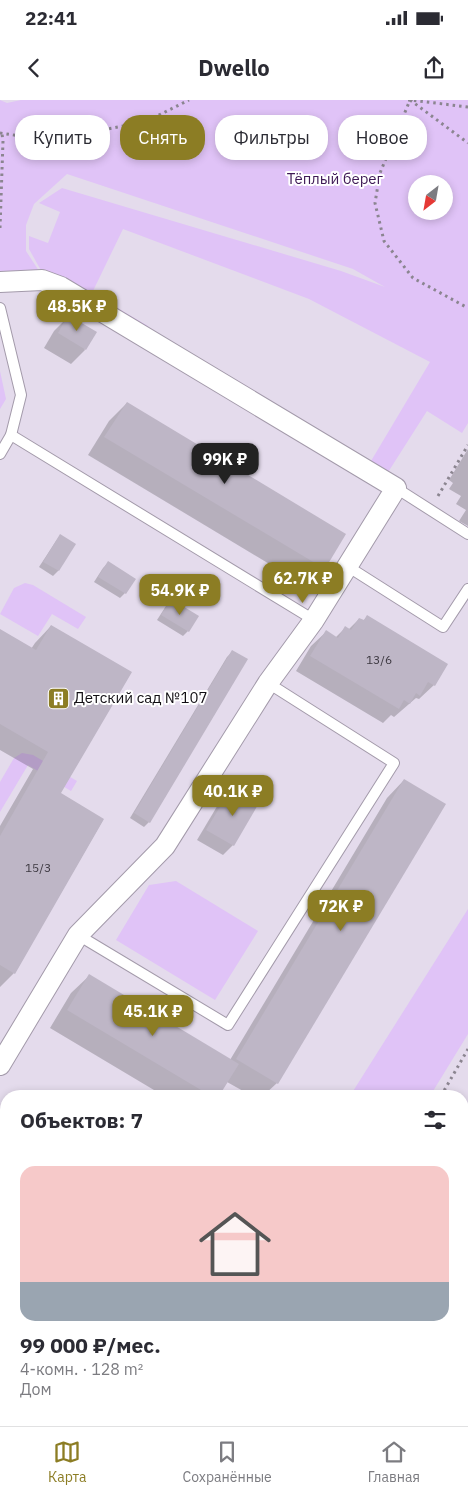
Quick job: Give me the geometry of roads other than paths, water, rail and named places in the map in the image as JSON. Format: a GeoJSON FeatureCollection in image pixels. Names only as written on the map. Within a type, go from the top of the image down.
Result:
{"type":"FeatureCollection","features":[{"type":"Feature","properties":{"kind":"street"},"geometry":{"type":"LineString","coordinates":[[0,282],[42,280],[61,287],[396,488],[314,620],[268,683],[165,846],[78,935],[0,1065]]}},
{"type":"Feature","properties":{"kind":"lane"},"geometry":{"type":"LineString","coordinates":[[0,308],[21,395],[11,435],[0,454]]}},
{"type":"Feature","properties":{"kind":"lane"},"geometry":{"type":"LineString","coordinates":[[11,435],[314,620]]}},
{"type":"Feature","properties":{"kind":"lane"},"geometry":{"type":"LineString","coordinates":[[396,488],[468,534]]}},
{"type":"Feature","properties":{"kind":"lane"},"geometry":{"type":"LineString","coordinates":[[347,566],[443,627],[468,589]]}},
{"type":"Feature","properties":{"kind":"lane"},"geometry":{"type":"LineString","coordinates":[[78,935],[228,1025],[394,763],[268,683]]}},
{"type":"Feature","properties":{"kind":"place","name":"Детский сад №107"},"geometry":{"type":"Point","coordinates":[58,698]}},
{"type":"Feature","properties":{"kind":"park label","name":"Тёплый берег"},"geometry":{"type":"Point","coordinates":[335,179]}}]}
